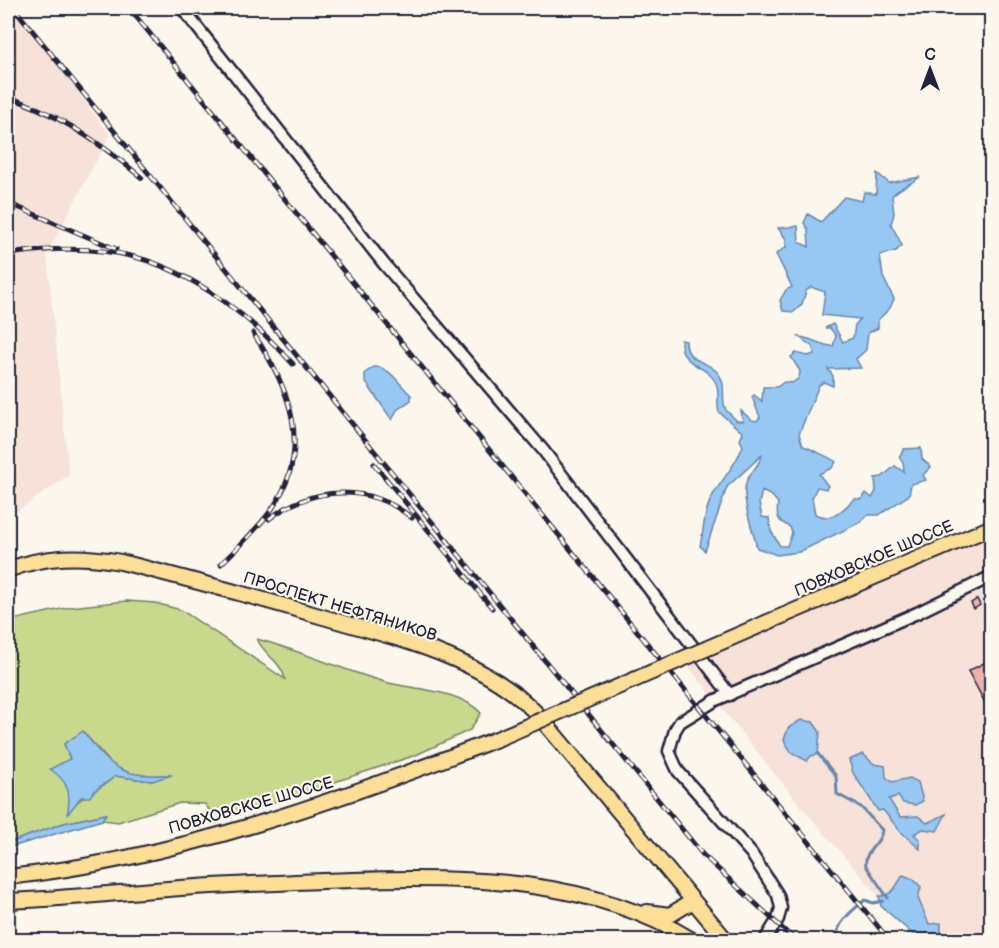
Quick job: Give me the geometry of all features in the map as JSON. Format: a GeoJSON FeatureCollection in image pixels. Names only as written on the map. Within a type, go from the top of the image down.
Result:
{"type":"FeatureCollection","features":[{"type":"Feature","properties":{"kind":"main road","name":"ПОВХОВСКОЕ ШОССЕ"},"geometry":{"type":"LineString","coordinates":[[8,877],[66,870],[223,833],[357,792],[497,739],[992,526]]}},
{"type":"Feature","properties":{"kind":"main road","name":"ПРОСПЕКТ НЕФТЯНИКОВ"},"geometry":{"type":"LineString","coordinates":[[8,570],[51,557],[74,556],[121,562],[402,640],[492,678],[520,697],[539,716],[726,940]]}},
{"type":"Feature","properties":{"kind":"main road"},"geometry":{"type":"LineString","coordinates":[[8,901],[304,882],[450,878],[538,886],[613,905],[670,915],[693,901]]}},
{"type":"Feature","properties":{"kind":"main road"},"geometry":{"type":"LineString","coordinates":[[613,905],[654,921],[692,940]]}},
{"type":"Feature","properties":{"kind":"lane"},"geometry":{"type":"LineString","coordinates":[[182,8],[384,264],[543,450],[730,695]]}},
{"type":"Feature","properties":{"kind":"lane"},"geometry":{"type":"LineString","coordinates":[[765,940],[778,920],[781,908],[778,895],[751,853],[678,771],[669,751],[675,730],[680,723],[716,700],[917,613],[992,576]]}},
{"type":"Feature","properties":{"kind":"shaded area"},"geometry":{"type":"Polygon","coordinates":[[[8,8],[15,8],[110,135],[47,254],[69,475],[8,518],[8,8]]]}},
{"type":"Feature","properties":{"kind":"shaded area"},"geometry":{"type":"Polygon","coordinates":[[[991,527],[991,940],[917,940],[799,804],[683,660],[991,527]]]}},
{"type":"Feature","properties":{"kind":"green space"},"geometry":{"type":"Polygon","coordinates":[[[127,601],[155,603],[181,610],[285,679],[280,668],[257,639],[389,683],[450,695],[472,705],[481,713],[470,730],[416,755],[244,812],[212,814],[205,804],[180,803],[118,822],[102,820],[105,814],[64,823],[8,843],[8,621],[70,607],[127,601]],[[83,732],[64,744],[70,759],[51,769],[65,782],[67,787],[70,798],[68,812],[79,801],[115,776],[152,781],[169,775],[140,776],[116,769],[83,732]]]}},
{"type":"Feature","properties":{"kind":"water"},"geometry":{"type":"Polygon","coordinates":[[[877,173],[889,183],[920,177],[892,196],[894,214],[891,224],[902,245],[896,251],[880,255],[883,277],[894,299],[890,308],[878,320],[878,328],[868,333],[866,350],[856,359],[861,368],[828,369],[833,376],[833,386],[824,382],[819,385],[799,434],[803,446],[836,462],[832,468],[819,474],[828,486],[826,489],[817,487],[812,498],[815,514],[833,516],[854,499],[862,499],[866,493],[872,498],[876,491],[875,478],[882,477],[895,466],[904,472],[903,462],[899,457],[904,449],[921,448],[922,459],[931,467],[923,475],[926,480],[911,484],[909,495],[879,515],[868,515],[861,522],[799,552],[777,555],[757,548],[746,506],[746,483],[762,455],[727,487],[705,551],[700,546],[708,507],[713,495],[740,453],[743,446],[740,440],[743,433],[719,412],[716,383],[706,372],[689,361],[682,349],[681,340],[686,341],[689,354],[693,358],[718,373],[723,383],[726,410],[737,421],[743,421],[741,411],[752,420],[757,421],[760,417],[752,397],[754,395],[762,401],[763,387],[777,387],[784,382],[792,383],[799,378],[800,371],[791,357],[796,353],[808,356],[814,354],[813,347],[799,337],[833,346],[836,336],[830,328],[825,328],[833,324],[843,342],[853,338],[855,325],[860,319],[822,315],[825,292],[811,287],[806,291],[802,304],[794,312],[783,311],[780,300],[786,290],[792,287],[776,254],[786,247],[786,239],[778,228],[798,226],[799,242],[809,247],[808,229],[804,223],[808,214],[821,222],[844,197],[862,201],[864,192],[876,194],[877,173]],[[762,491],[759,503],[762,517],[769,518],[771,531],[780,546],[787,546],[792,533],[790,527],[778,518],[778,503],[772,496],[762,491]]]}},
{"type":"Feature","properties":{"kind":"water"},"geometry":{"type":"Polygon","coordinates":[[[374,367],[390,373],[411,395],[411,400],[397,410],[392,420],[365,381],[365,373],[374,367]]]}},
{"type":"Feature","properties":{"kind":"water"},"geometry":{"type":"Polygon","coordinates":[[[801,720],[813,722],[820,732],[818,754],[811,756],[807,761],[791,752],[784,740],[788,728],[801,720]]]}},
{"type":"Feature","properties":{"kind":"water"},"geometry":{"type":"Polygon","coordinates":[[[83,731],[103,755],[120,769],[141,775],[172,775],[152,781],[115,776],[90,797],[81,797],[67,815],[69,794],[67,788],[61,778],[50,769],[70,759],[64,744],[83,731]]]}},
{"type":"Feature","properties":{"kind":"water"},"geometry":{"type":"Polygon","coordinates":[[[863,754],[874,764],[885,766],[886,777],[892,782],[910,778],[918,782],[923,801],[915,805],[903,803],[898,796],[889,799],[900,817],[918,816],[927,823],[946,814],[937,831],[923,829],[914,834],[920,840],[920,849],[900,831],[883,810],[878,811],[853,773],[849,760],[863,754]]]}},
{"type":"Feature","properties":{"kind":"water"},"geometry":{"type":"Polygon","coordinates":[[[106,814],[102,820],[8,848],[8,843],[64,823],[106,814]]]}},
{"type":"Feature","properties":{"kind":"water"},"geometry":{"type":"Polygon","coordinates":[[[903,875],[913,879],[921,887],[918,898],[929,924],[941,923],[941,936],[936,940],[915,936],[881,906],[879,896],[891,892],[903,875]]]}},
{"type":"Feature","properties":{"kind":"building"},"geometry":{"type":"Polygon","coordinates":[[[977,599],[980,605],[974,609],[971,603],[977,599]]]}},
{"type":"Feature","properties":{"kind":"building"},"geometry":{"type":"Polygon","coordinates":[[[992,659],[992,711],[990,712],[968,671],[992,659]]]}},
{"type":"Feature","properties":{"kind":"waterway"},"geometry":{"type":"LineString","coordinates":[[818,754],[836,776],[837,794],[861,807],[882,830],[879,840],[867,856],[866,866],[888,898]]}},
{"type":"Feature","properties":{"kind":"waterway"},"geometry":{"type":"LineString","coordinates":[[838,940],[837,934],[841,923],[855,908],[865,900],[873,903],[883,901]]}},
{"type":"Feature","properties":{"kind":"railway"},"geometry":{"type":"LineString","coordinates":[[14,8],[703,855],[795,940]]}},
{"type":"Feature","properties":{"kind":"railway"},"geometry":{"type":"LineString","coordinates":[[129,8],[889,940]]}},
{"type":"Feature","properties":{"kind":"railway"},"geometry":{"type":"LineString","coordinates":[[8,97],[44,112],[79,131],[142,178]]}},
{"type":"Feature","properties":{"kind":"railway"},"geometry":{"type":"LineString","coordinates":[[8,203],[116,249]]}},
{"type":"Feature","properties":{"kind":"railway"},"geometry":{"type":"LineString","coordinates":[[8,254],[55,249],[104,251],[157,264],[201,286],[221,299],[259,330],[293,364]]}},
{"type":"Feature","properties":{"kind":"railway"},"geometry":{"type":"LineString","coordinates":[[221,564],[272,509],[285,486],[292,464],[294,441],[292,419],[286,397],[277,375],[253,333]]}},
{"type":"Feature","properties":{"kind":"railway"},"geometry":{"type":"LineString","coordinates":[[374,464],[492,608]]}},
{"type":"Feature","properties":{"kind":"railway"},"geometry":{"type":"LineString","coordinates":[[269,519],[303,500],[341,493],[359,494],[378,499],[412,518]]}}]}
